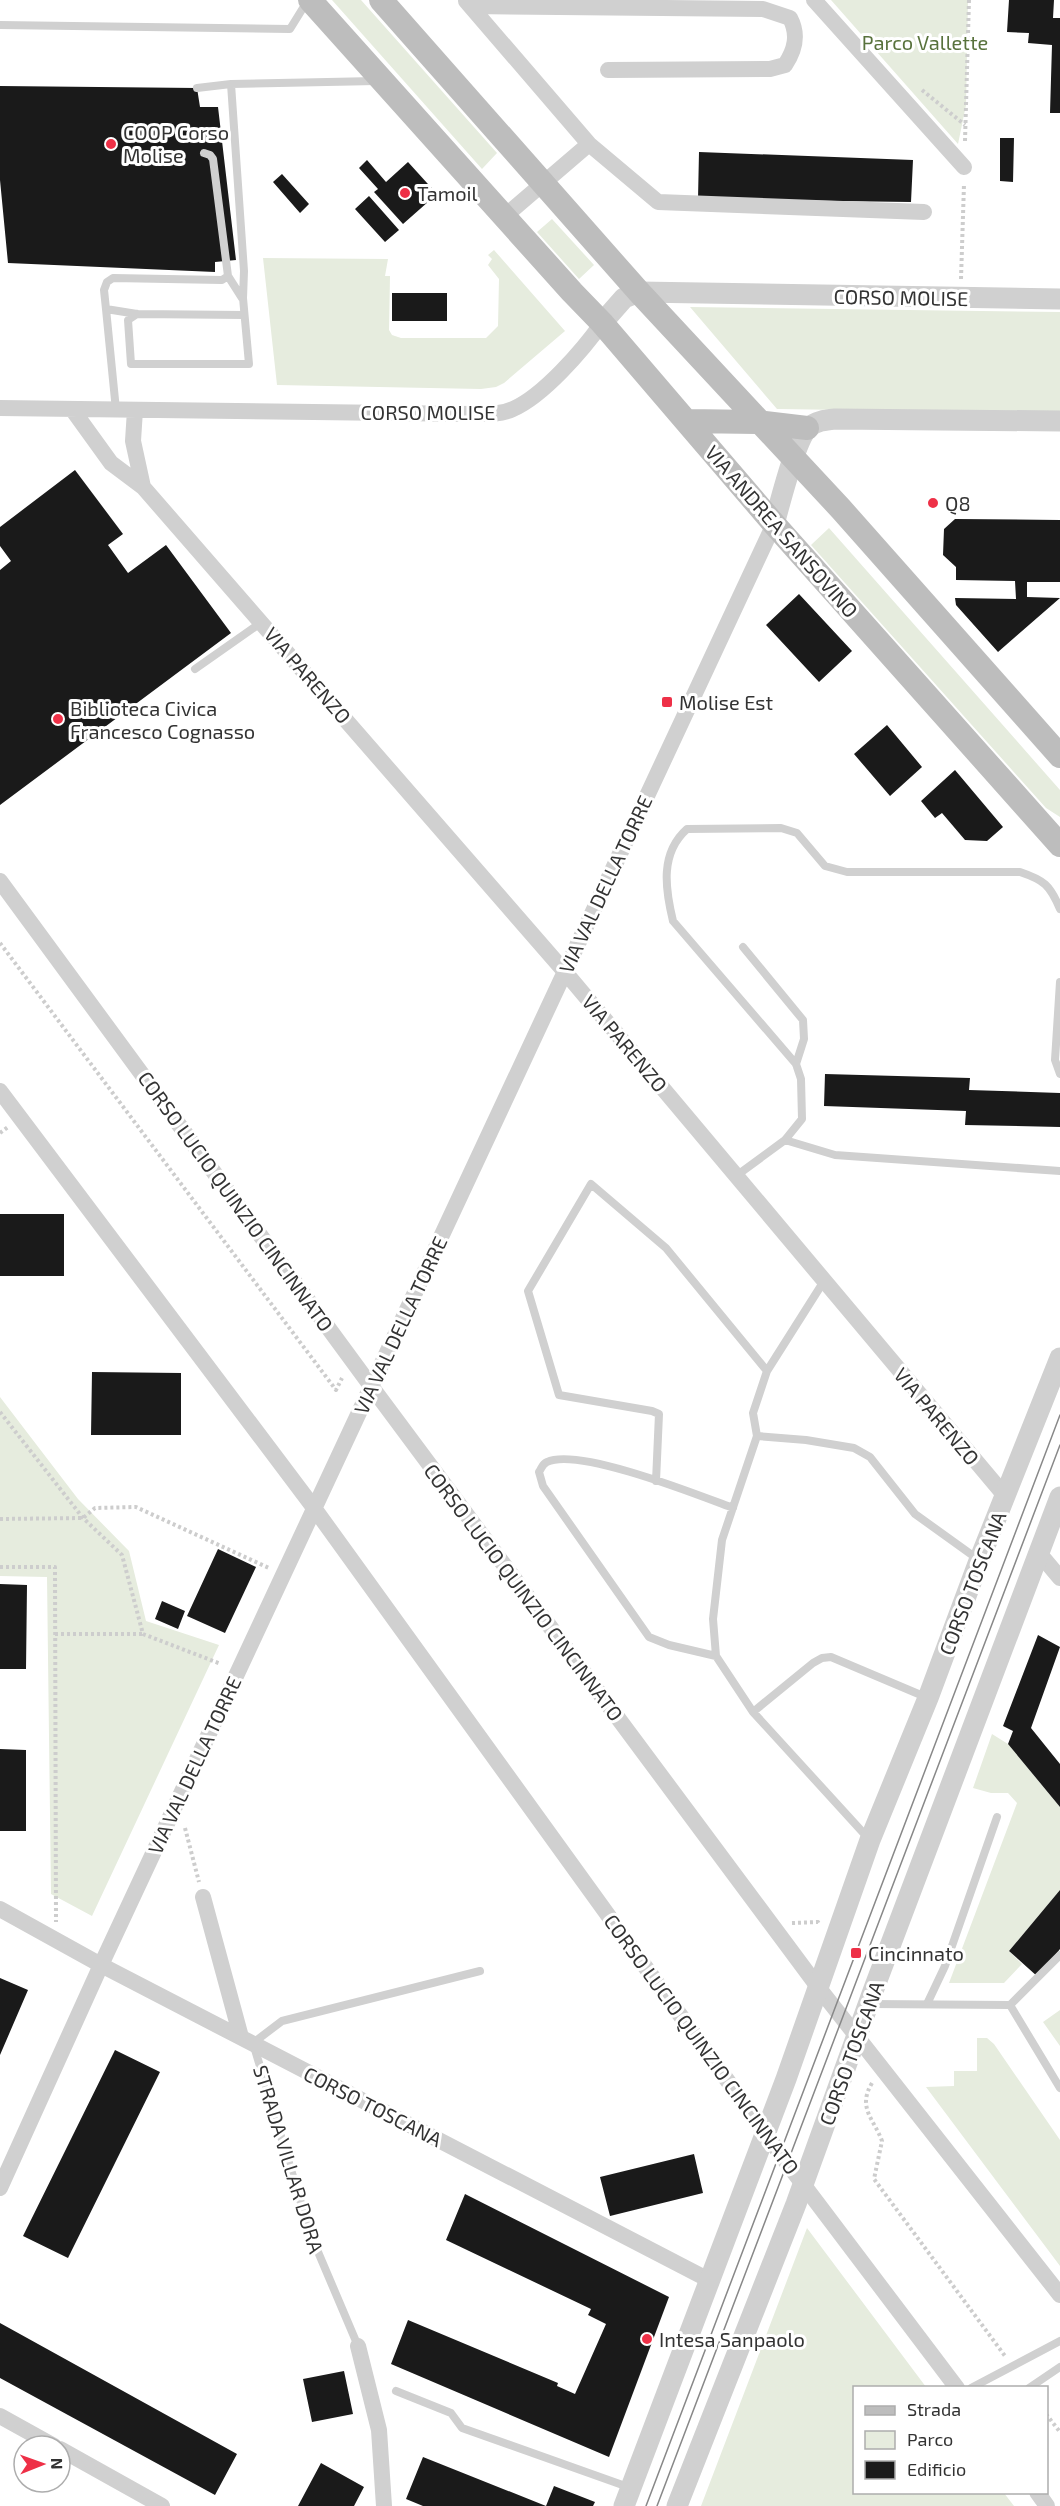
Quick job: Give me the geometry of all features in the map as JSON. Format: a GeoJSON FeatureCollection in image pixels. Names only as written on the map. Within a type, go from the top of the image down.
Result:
{"type":"FeatureCollection","features":[{"type":"Feature","properties":{"kind":"main road","name":"VIA ANDREA SANSOVINO"},"geometry":{"type":"LineString","coordinates":[[309,0],[602,323],[774,524],[1060,845]]}},
{"type":"Feature","properties":{"kind":"main road"},"geometry":{"type":"LineString","coordinates":[[381,0],[639,292],[757,422],[841,509],[1060,756]]}},
{"type":"Feature","properties":{"kind":"main road"},"geometry":{"type":"LineString","coordinates":[[687,421],[757,422],[807,428]]}},
{"type":"Feature","properties":{"kind":"street"},"geometry":{"type":"LineString","coordinates":[[814,0],[964,167]]}},
{"type":"Feature","properties":{"kind":"street"},"geometry":{"type":"LineString","coordinates":[[468,3],[763,9],[790,18],[796,29],[794,52],[786,65],[770,69],[608,70]]}},
{"type":"Feature","properties":{"kind":"street"},"geometry":{"type":"LineString","coordinates":[[468,3],[589,144],[658,202],[924,212]]}},
{"type":"Feature","properties":{"kind":"street"},"geometry":{"type":"LineString","coordinates":[[504,217],[589,144]]}},
{"type":"Feature","properties":{"kind":"street","name":"CORSO MOLISE"},"geometry":{"type":"LineString","coordinates":[[0,408],[502,413],[528,400],[575,358],[624,298],[639,292],[1060,299]]}},
{"type":"Feature","properties":{"kind":"street","name":"VIA PARENZO"},"geometry":{"type":"LineString","coordinates":[[72,409],[111,463],[143,487],[263,621],[565,972],[1006,1497]]}},
{"type":"Feature","properties":{"kind":"street","name":"VIA PARENZO"},"geometry":{"type":"LineString","coordinates":[[135,410],[133,441],[143,487]]}},
{"type":"Feature","properties":{"kind":"street"},"geometry":{"type":"LineString","coordinates":[[793,459],[807,428],[820,421],[835,419],[1060,421]]}},
{"type":"Feature","properties":{"kind":"street","name":"VIA VAL DELLA TORRE"},"geometry":{"type":"LineString","coordinates":[[0,2188],[101,1965],[774,524],[793,459]]}},
{"type":"Feature","properties":{"kind":"street","name":"CORSO LUCIO QUINZIO CINCINNATO"},"geometry":{"type":"LineString","coordinates":[[0,881],[371,1386],[818,1987],[1060,2295]]}},
{"type":"Feature","properties":{"kind":"street","name":"CORSO LUCIO QUINZIO CINCINNATO"},"geometry":{"type":"LineString","coordinates":[[0,1090],[314,1508],[765,2132],[956,2386]]}},
{"type":"Feature","properties":{"kind":"street","name":"CORSO TOSCANA"},"geometry":{"type":"LineString","coordinates":[[628,2497],[765,2132],[870,1840],[928,1698],[979,1561],[1060,1358]]}},
{"type":"Feature","properties":{"kind":"street","name":"CORSO TOSCANA"},"geometry":{"type":"LineString","coordinates":[[677,2506],[804,2183],[1060,1497]]}},
{"type":"Feature","properties":{"kind":"street"},"geometry":{"type":"LineString","coordinates":[[1039,1553],[1059,1576]]}},
{"type":"Feature","properties":{"kind":"street","name":"STRADA VILLAR DORA"},"geometry":{"type":"LineString","coordinates":[[203,1897],[247,2040]]}},
{"type":"Feature","properties":{"kind":"street","name":"CORSO TOSCANA"},"geometry":{"type":"LineString","coordinates":[[0,1909],[101,1965],[710,2280]]}},
{"type":"Feature","properties":{"kind":"street","name":"STRADA VILLAR DORA"},"geometry":{"type":"LineString","coordinates":[[358,2346],[380,2430],[384,2506]]}},
{"type":"Feature","properties":{"kind":"street"},"geometry":{"type":"LineString","coordinates":[[0,2416],[32,2434]]}},
{"type":"Feature","properties":{"kind":"street"},"geometry":{"type":"LineString","coordinates":[[72,2456],[162,2506]]}},
{"type":"Feature","properties":{"kind":"street"},"geometry":{"type":"LineString","coordinates":[[1038,2494],[1047,2506]]}},
{"type":"Feature","properties":{"kind":"lane"},"geometry":{"type":"LineString","coordinates":[[0,25],[290,29],[309,0]]}},
{"type":"Feature","properties":{"kind":"lane"},"geometry":{"type":"LineString","coordinates":[[197,88],[231,84],[382,81]]}},
{"type":"Feature","properties":{"kind":"lane"},"geometry":{"type":"LineString","coordinates":[[137,314],[128,320],[131,364],[249,364],[244,315],[244,271],[231,84]]}},
{"type":"Feature","properties":{"kind":"lane"},"geometry":{"type":"LineString","coordinates":[[204,153],[213,159],[228,276],[243,298]]}},
{"type":"Feature","properties":{"kind":"lane"},"geometry":{"type":"LineString","coordinates":[[116,410],[104,290],[107,282],[113,278],[222,280],[228,276]]}},
{"type":"Feature","properties":{"kind":"lane"},"geometry":{"type":"LineString","coordinates":[[106,309],[137,314],[244,315]]}},
{"type":"Feature","properties":{"kind":"lane"},"geometry":{"type":"LineString","coordinates":[[195,669],[263,621]]}},
{"type":"Feature","properties":{"kind":"lane"},"geometry":{"type":"LineString","coordinates":[[736,1176],[785,1140],[802,1119],[801,1079],[796,1064],[673,921],[666,891],[668,862],[675,839],[687,829],[782,828],[797,833],[825,866],[847,872],[1020,872],[1042,880],[1060,909]]}},
{"type":"Feature","properties":{"kind":"lane"},"geometry":{"type":"LineString","coordinates":[[743,947],[803,1020],[804,1039],[796,1064]]}},
{"type":"Feature","properties":{"kind":"lane"},"geometry":{"type":"LineString","coordinates":[[1060,982],[1055,1060],[1060,1074]]}},
{"type":"Feature","properties":{"kind":"lane"},"geometry":{"type":"LineString","coordinates":[[785,1140],[835,1155],[1060,1171]]}},
{"type":"Feature","properties":{"kind":"lane"},"geometry":{"type":"LineString","coordinates":[[656,1481],[659,1414],[559,1395],[528,1291],[591,1184],[666,1248],[767,1371]]}},
{"type":"Feature","properties":{"kind":"lane"},"geometry":{"type":"LineString","coordinates":[[824,1281],[767,1371],[755,1401],[753,1413],[757,1436],[722,1540],[713,1619],[716,1656],[753,1712],[870,1840]]}},
{"type":"Feature","properties":{"kind":"lane"},"geometry":{"type":"LineString","coordinates":[[757,1436],[806,1440],[854,1449],[870,1457],[915,1514],[979,1561]]}},
{"type":"Feature","properties":{"kind":"lane"},"geometry":{"type":"LineString","coordinates":[[716,1656],[669,1645],[649,1637],[543,1486],[539,1472],[543,1464],[549,1460],[568,1458],[656,1481],[733,1508]]}},
{"type":"Feature","properties":{"kind":"lane"},"geometry":{"type":"LineString","coordinates":[[753,1712],[813,1664],[822,1658],[831,1657],[928,1698]]}},
{"type":"Feature","properties":{"kind":"lane"},"geometry":{"type":"LineString","coordinates":[[927,2004],[945,1966],[997,1817]]}},
{"type":"Feature","properties":{"kind":"lane"},"geometry":{"type":"LineString","coordinates":[[869,2004],[1010,2005],[1060,1955]]}},
{"type":"Feature","properties":{"kind":"lane","name":"STRADA VILLAR DORA"},"geometry":{"type":"LineString","coordinates":[[358,2346],[310,2233],[247,2040],[282,2021],[480,1971]]}},
{"type":"Feature","properties":{"kind":"lane"},"geometry":{"type":"LineString","coordinates":[[1010,2005],[1060,2088]]}},
{"type":"Feature","properties":{"kind":"lane"},"geometry":{"type":"LineString","coordinates":[[974,2386],[1060,2341]]}},
{"type":"Feature","properties":{"kind":"lane"},"geometry":{"type":"LineString","coordinates":[[1032,2386],[1060,2367]]}},
{"type":"Feature","properties":{"kind":"lane"},"geometry":{"type":"LineString","coordinates":[[396,2391],[451,2413],[462,2428],[628,2497]]}},
{"type":"Feature","properties":{"kind":"path"},"geometry":{"type":"LineString","coordinates":[[916,85],[965,125]]}},
{"type":"Feature","properties":{"kind":"path"},"geometry":{"type":"LineString","coordinates":[[0,1412],[83,1518],[122,1555],[143,1634]]}},
{"type":"Feature","properties":{"kind":"path"},"geometry":{"type":"LineString","coordinates":[[0,1520],[83,1518],[95,1508],[136,1507],[284,1575]]}},
{"type":"Feature","properties":{"kind":"path"},"geometry":{"type":"LineString","coordinates":[[0,1567],[55,1567],[56,1940]]}},
{"type":"Feature","properties":{"kind":"path"},"geometry":{"type":"LineString","coordinates":[[56,1634],[143,1634],[238,1671]]}},
{"type":"Feature","properties":{"kind":"path"},"geometry":{"type":"LineString","coordinates":[[178,1801],[203,1897]]}},
{"type":"Feature","properties":{"kind":"path"},"geometry":{"type":"LineString","coordinates":[[881,2067],[868,2090],[866,2111],[882,2140],[874,2179],[1011,2365]]}},
{"type":"Feature","properties":{"kind":"path"},"geometry":{"type":"LineString","coordinates":[[1048,2415],[1060,2432]]}},
{"type":"Feature","properties":{"kind":"green space"},"geometry":{"type":"Polygon","coordinates":[[[332,0],[361,0],[497,153],[482,169],[332,0]]]}},
{"type":"Feature","properties":{"kind":"green space","name":"Parco Vallette"},"geometry":{"type":"Polygon","coordinates":[[[831,0],[968,0],[966,105],[958,144],[831,0]]]}},
{"type":"Feature","properties":{"kind":"green space"},"geometry":{"type":"Polygon","coordinates":[[[552,219],[594,265],[579,279],[537,232],[552,219]]]}},
{"type":"Feature","properties":{"kind":"green space"},"geometry":{"type":"Polygon","coordinates":[[[494,250],[565,331],[504,383],[496,387],[481,389],[277,385],[263,258],[388,259],[385,276],[390,276],[389,330],[392,335],[401,338],[486,338],[498,326],[499,279],[488,265],[492,259],[488,255],[494,250]]]}},
{"type":"Feature","properties":{"kind":"green space"},"geometry":{"type":"Polygon","coordinates":[[[690,307],[1060,312],[1060,413],[777,409],[690,307]]]}},
{"type":"Feature","properties":{"kind":"green space"},"geometry":{"type":"Polygon","coordinates":[[[829,528],[1060,790],[1060,817],[1046,808],[811,545],[829,528]]]}},
{"type":"Feature","properties":{"kind":"green space"},"geometry":{"type":"Polygon","coordinates":[[[0,1397],[78,1499],[129,1551],[146,1621],[219,1645],[92,1916],[51,1894],[47,1577],[0,1576],[0,1397]]]}},
{"type":"Feature","properties":{"kind":"green space"},"geometry":{"type":"Polygon","coordinates":[[[992,1734],[1008,1744],[1060,1807],[1060,1890],[1009,1951],[1022,1964],[1004,1983],[949,1983],[1017,1803],[1008,1793],[991,1793],[973,1788],[992,1734]]]}},
{"type":"Feature","properties":{"kind":"green space"},"geometry":{"type":"Polygon","coordinates":[[[1060,2010],[1060,2046],[1043,2022],[1060,2010]]]}},
{"type":"Feature","properties":{"kind":"green space"},"geometry":{"type":"Polygon","coordinates":[[[977,2038],[987,2038],[994,2044],[1060,2140],[1060,2266],[926,2087],[954,2086],[954,2071],[977,2071],[977,2038]]]}},
{"type":"Feature","properties":{"kind":"green space"},"geometry":{"type":"Polygon","coordinates":[[[807,2228],[925,2386],[853,2386],[853,2494],[1005,2494],[1014,2506],[701,2506],[807,2228]]]}},
{"type":"Feature","properties":{"kind":"building"},"geometry":{"type":"Polygon","coordinates":[[[1009,0],[1054,0],[1053,18],[1060,18],[1060,113],[1050,113],[1052,45],[1028,43],[1029,33],[1007,32],[1009,0]]]}},
{"type":"Feature","properties":{"kind":"building","name":"COOP Corso Molise"},"geometry":{"type":"Polygon","coordinates":[[[0,86],[197,88],[200,107],[218,107],[236,260],[215,262],[215,272],[8,263],[0,180],[0,86]]]}},
{"type":"Feature","properties":{"kind":"building"},"geometry":{"type":"Polygon","coordinates":[[[1000,138],[1014,138],[1013,182],[1000,181],[1000,138]]]}},
{"type":"Feature","properties":{"kind":"building"},"geometry":{"type":"Polygon","coordinates":[[[699,152],[913,160],[911,202],[698,199],[699,152]]]}},
{"type":"Feature","properties":{"kind":"building"},"geometry":{"type":"Polygon","coordinates":[[[367,160],[386,182],[408,162],[437,194],[403,224],[374,192],[378,189],[359,168],[367,160]]]}},
{"type":"Feature","properties":{"kind":"building"},"geometry":{"type":"Polygon","coordinates":[[[282,174],[309,204],[300,213],[273,182],[282,174]]]}},
{"type":"Feature","properties":{"kind":"building"},"geometry":{"type":"Polygon","coordinates":[[[369,196],[399,230],[385,242],[355,209],[369,196]]]}},
{"type":"Feature","properties":{"kind":"building"},"geometry":{"type":"Polygon","coordinates":[[[392,293],[447,293],[447,321],[392,321],[392,293]]]}},
{"type":"Feature","properties":{"kind":"building","name":"Biblioteca Civica Francesco Cognasso"},"geometry":{"type":"Polygon","coordinates":[[[75,470],[123,534],[108,545],[128,573],[166,545],[231,633],[0,805],[0,570],[11,561],[0,546],[0,527],[75,470]]]}},
{"type":"Feature","properties":{"kind":"building"},"geometry":{"type":"Polygon","coordinates":[[[955,519],[1060,520],[1060,582],[1027,582],[1027,597],[1060,598],[998,652],[956,605],[955,598],[1016,599],[1015,581],[956,580],[956,567],[943,555],[944,529],[955,519]]]}},
{"type":"Feature","properties":{"kind":"building"},"geometry":{"type":"Polygon","coordinates":[[[799,594],[852,651],[819,682],[766,625],[799,594]]]}},
{"type":"Feature","properties":{"kind":"building"},"geometry":{"type":"Polygon","coordinates":[[[887,725],[922,767],[890,796],[854,754],[887,725]]]}},
{"type":"Feature","properties":{"kind":"building"},"geometry":{"type":"Polygon","coordinates":[[[955,770],[1003,827],[987,841],[965,840],[942,813],[935,818],[921,801],[955,770]]]}},
{"type":"Feature","properties":{"kind":"building"},"geometry":{"type":"Polygon","coordinates":[[[825,1074],[970,1078],[969,1090],[1060,1093],[1060,1127],[965,1125],[966,1111],[824,1106],[825,1074]]]}},
{"type":"Feature","properties":{"kind":"building"},"geometry":{"type":"Polygon","coordinates":[[[0,1214],[64,1214],[64,1276],[0,1276],[0,1214]]]}},
{"type":"Feature","properties":{"kind":"building"},"geometry":{"type":"Polygon","coordinates":[[[92,1372],[181,1373],[181,1435],[91,1435],[92,1372]]]}},
{"type":"Feature","properties":{"kind":"building"},"geometry":{"type":"Polygon","coordinates":[[[218,1549],[256,1567],[225,1633],[187,1616],[218,1549]]]}},
{"type":"Feature","properties":{"kind":"building"},"geometry":{"type":"Polygon","coordinates":[[[0,1584],[27,1585],[26,1669],[0,1669],[0,1584]]]}},
{"type":"Feature","properties":{"kind":"building"},"geometry":{"type":"Polygon","coordinates":[[[162,1601],[185,1611],[178,1629],[155,1619],[162,1601]]]}},
{"type":"Feature","properties":{"kind":"building"},"geometry":{"type":"Polygon","coordinates":[[[1038,1635],[1060,1647],[1031,1728],[1060,1764],[1060,1807],[1008,1744],[1013,1731],[1003,1726],[1038,1635]]]}},
{"type":"Feature","properties":{"kind":"building"},"geometry":{"type":"Polygon","coordinates":[[[0,1749],[26,1750],[26,1831],[0,1831],[0,1749]]]}},
{"type":"Feature","properties":{"kind":"building"},"geometry":{"type":"Polygon","coordinates":[[[1060,1890],[1060,1949],[1038,1977],[1009,1951],[1060,1890]]]}},
{"type":"Feature","properties":{"kind":"building"},"geometry":{"type":"Polygon","coordinates":[[[0,1978],[28,1990],[0,2055],[0,1978]]]}},
{"type":"Feature","properties":{"kind":"building"},"geometry":{"type":"Polygon","coordinates":[[[115,2050],[160,2072],[68,2258],[23,2236],[115,2050]]]}},
{"type":"Feature","properties":{"kind":"building"},"geometry":{"type":"Polygon","coordinates":[[[694,2154],[703,2193],[610,2216],[600,2177],[694,2154]]]}},
{"type":"Feature","properties":{"kind":"building"},"geometry":{"type":"Polygon","coordinates":[[[465,2194],[669,2297],[609,2457],[391,2364],[408,2320],[558,2383],[557,2386],[575,2394],[606,2324],[588,2315],[591,2309],[446,2240],[465,2194]]]}},
{"type":"Feature","properties":{"kind":"building"},"geometry":{"type":"Polygon","coordinates":[[[0,2323],[237,2454],[215,2495],[0,2378],[0,2323]]]}},
{"type":"Feature","properties":{"kind":"building"},"geometry":{"type":"Polygon","coordinates":[[[344,2371],[353,2414],[312,2422],[303,2379],[344,2371]]]}},
{"type":"Feature","properties":{"kind":"building"},"geometry":{"type":"Polygon","coordinates":[[[423,2457],[546,2506],[423,2506],[406,2499],[423,2457]]]}},
{"type":"Feature","properties":{"kind":"building"},"geometry":{"type":"Polygon","coordinates":[[[321,2463],[364,2487],[354,2506],[298,2506],[321,2463]]]}},
{"type":"Feature","properties":{"kind":"building"},"geometry":{"type":"Polygon","coordinates":[[[554,2486],[595,2502],[593,2506],[546,2506],[554,2486]]]}},
{"type":"Feature","properties":{"kind":"tram line"},"geometry":{"type":"LineString","coordinates":[[646,2506],[1060,1415]]}},
{"type":"Feature","properties":{"kind":"tram line"},"geometry":{"type":"LineString","coordinates":[[657,2506],[1060,1445]]}},
{"type":"Feature","properties":{"kind":"place","name":"COOP Corso Molise"},"geometry":{"type":"Point","coordinates":[111,144]}},
{"type":"Feature","properties":{"kind":"place","name":"Tamoil"},"geometry":{"type":"Point","coordinates":[405,193]}},
{"type":"Feature","properties":{"kind":"place","name":"Q8"},"geometry":{"type":"Point","coordinates":[933,503]}},
{"type":"Feature","properties":{"kind":"place","name":"Molise Est"},"geometry":{"type":"Point","coordinates":[667,702]}},
{"type":"Feature","properties":{"kind":"place","name":"Biblioteca Civica Francesco Cognasso"},"geometry":{"type":"Point","coordinates":[58,719]}},
{"type":"Feature","properties":{"kind":"place","name":"Cincinnato"},"geometry":{"type":"Point","coordinates":[856,1953]}},
{"type":"Feature","properties":{"kind":"place","name":"Intesa Sanpaolo"},"geometry":{"type":"Point","coordinates":[647,2339]}}]}
